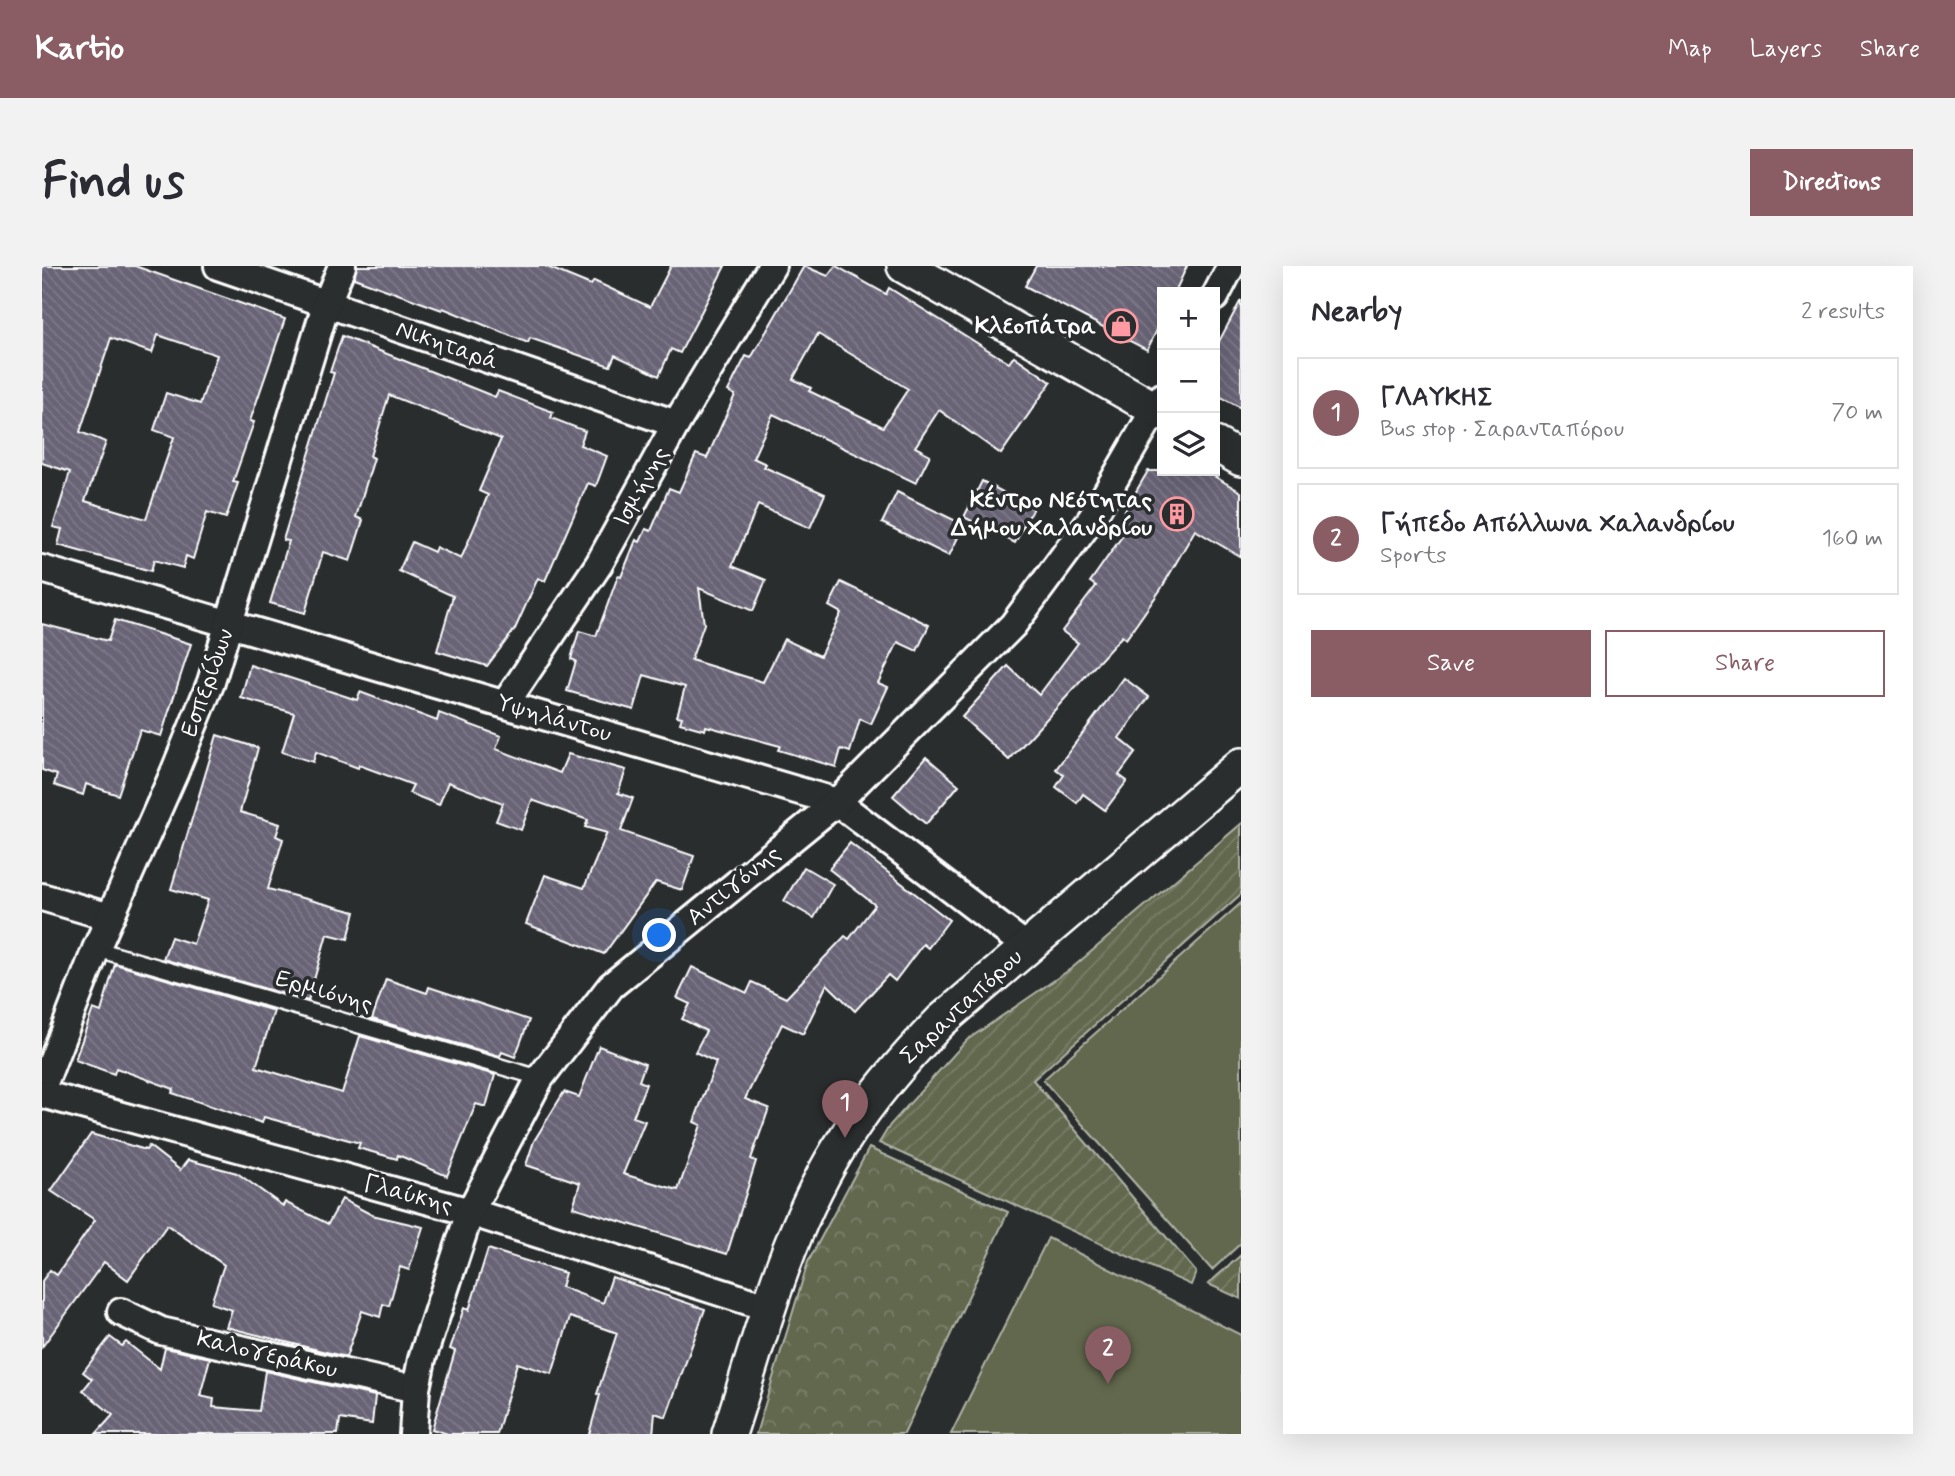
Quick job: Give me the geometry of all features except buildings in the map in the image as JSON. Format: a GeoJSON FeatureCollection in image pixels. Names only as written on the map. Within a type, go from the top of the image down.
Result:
{"type":"FeatureCollection","features":[{"type":"Feature","properties":{"kind":"street","name":"Νικηταρά"},"geometry":{"type":"LineString","coordinates":[[218,266],[676,424]]}},
{"type":"Feature","properties":{"kind":"street","name":"Εσπερίδων"},"geometry":{"type":"LineString","coordinates":[[42,1088],[96,948],[179,762],[229,626],[326,305],[342,266]]}},
{"type":"Feature","properties":{"kind":"street","name":"Ισμήνης"},"geometry":{"type":"LineString","coordinates":[[505,704],[599,564],[676,424],[772,266]]}},
{"type":"Feature","properties":{"kind":"street"},"geometry":{"type":"LineString","coordinates":[[904,266],[1157,404]]}},
{"type":"Feature","properties":{"kind":"street"},"geometry":{"type":"LineString","coordinates":[[1220,288],[1231,266]]}},
{"type":"Feature","properties":{"kind":"street","name":"Αντιγόνης"},"geometry":{"type":"LineString","coordinates":[[413,1434],[416,1389],[422,1359],[470,1212],[540,1079],[611,986],[837,802],[1013,625],[1092,518],[1157,411]]}},
{"type":"Feature","properties":{"kind":"street"},"geometry":{"type":"LineString","coordinates":[[1220,447],[1241,458]]}},
{"type":"Feature","properties":{"kind":"street","name":"Υψηλάντου"},"geometry":{"type":"LineString","coordinates":[[42,569],[229,626],[837,802],[1027,947]]}},
{"type":"Feature","properties":{"kind":"street","name":"Σαρανταπόρου"},"geometry":{"type":"LineString","coordinates":[[729,1434],[783,1266],[813,1194],[865,1108],[899,1065],[940,1021],[1241,765]]}},
{"type":"Feature","properties":{"kind":"street"},"geometry":{"type":"LineString","coordinates":[[42,897],[110,917]]}},
{"type":"Feature","properties":{"kind":"street","name":"Γλαύκης"},"geometry":{"type":"LineString","coordinates":[[42,1094],[470,1212],[769,1308]]}},
{"type":"Feature","properties":{"kind":"street","name":"Καλογεράκου"},"geometry":{"type":"LineString","coordinates":[[121,1312],[161,1331],[416,1389]]}},
{"type":"Feature","properties":{"kind":"lane","name":"Ερμιόνης"},"geometry":{"type":"LineString","coordinates":[[96,948],[540,1079]]}},
{"type":"Feature","properties":{"kind":"green space"},"geometry":{"type":"Polygon","coordinates":[[[1241,824],[1241,894],[1033,1080],[1196,1272],[1191,1285],[879,1143],[890,1125],[967,1040],[1072,968],[1241,824]]]}},
{"type":"Feature","properties":{"kind":"green space"},"geometry":{"type":"Polygon","coordinates":[[[1241,903],[1241,1243],[1212,1270],[1043,1080],[1241,903]]]}},
{"type":"Feature","properties":{"kind":"green space"},"geometry":{"type":"Polygon","coordinates":[[[869,1148],[1008,1212],[904,1434],[756,1434],[808,1262],[869,1148]]]}},
{"type":"Feature","properties":{"kind":"green space"},"geometry":{"type":"Polygon","coordinates":[[[1048,1238],[1241,1335],[1241,1434],[951,1434],[1048,1238]]]}},
{"type":"Feature","properties":{"kind":"green space"},"geometry":{"type":"Polygon","coordinates":[[[1241,1255],[1241,1299],[1208,1284],[1241,1255]]]}},
{"type":"Feature","properties":{"kind":"place","name":"Κλεοπάτρα"},"geometry":{"type":"Point","coordinates":[1121,326]}},
{"type":"Feature","properties":{"kind":"place","name":"Κέντρο Νεότητας Δήμου Χαλανδρίου"},"geometry":{"type":"Point","coordinates":[1177,514]}},
{"type":"Feature","properties":{"kind":"place","name":"ΓΛΑΥΚΗΣ"},"geometry":{"type":"Point","coordinates":[845,1138]}},
{"type":"Feature","properties":{"kind":"place","name":"Γήπεδο Απόλλωνα Χαλανδρίου"},"geometry":{"type":"Point","coordinates":[1108,1384]}}]}
